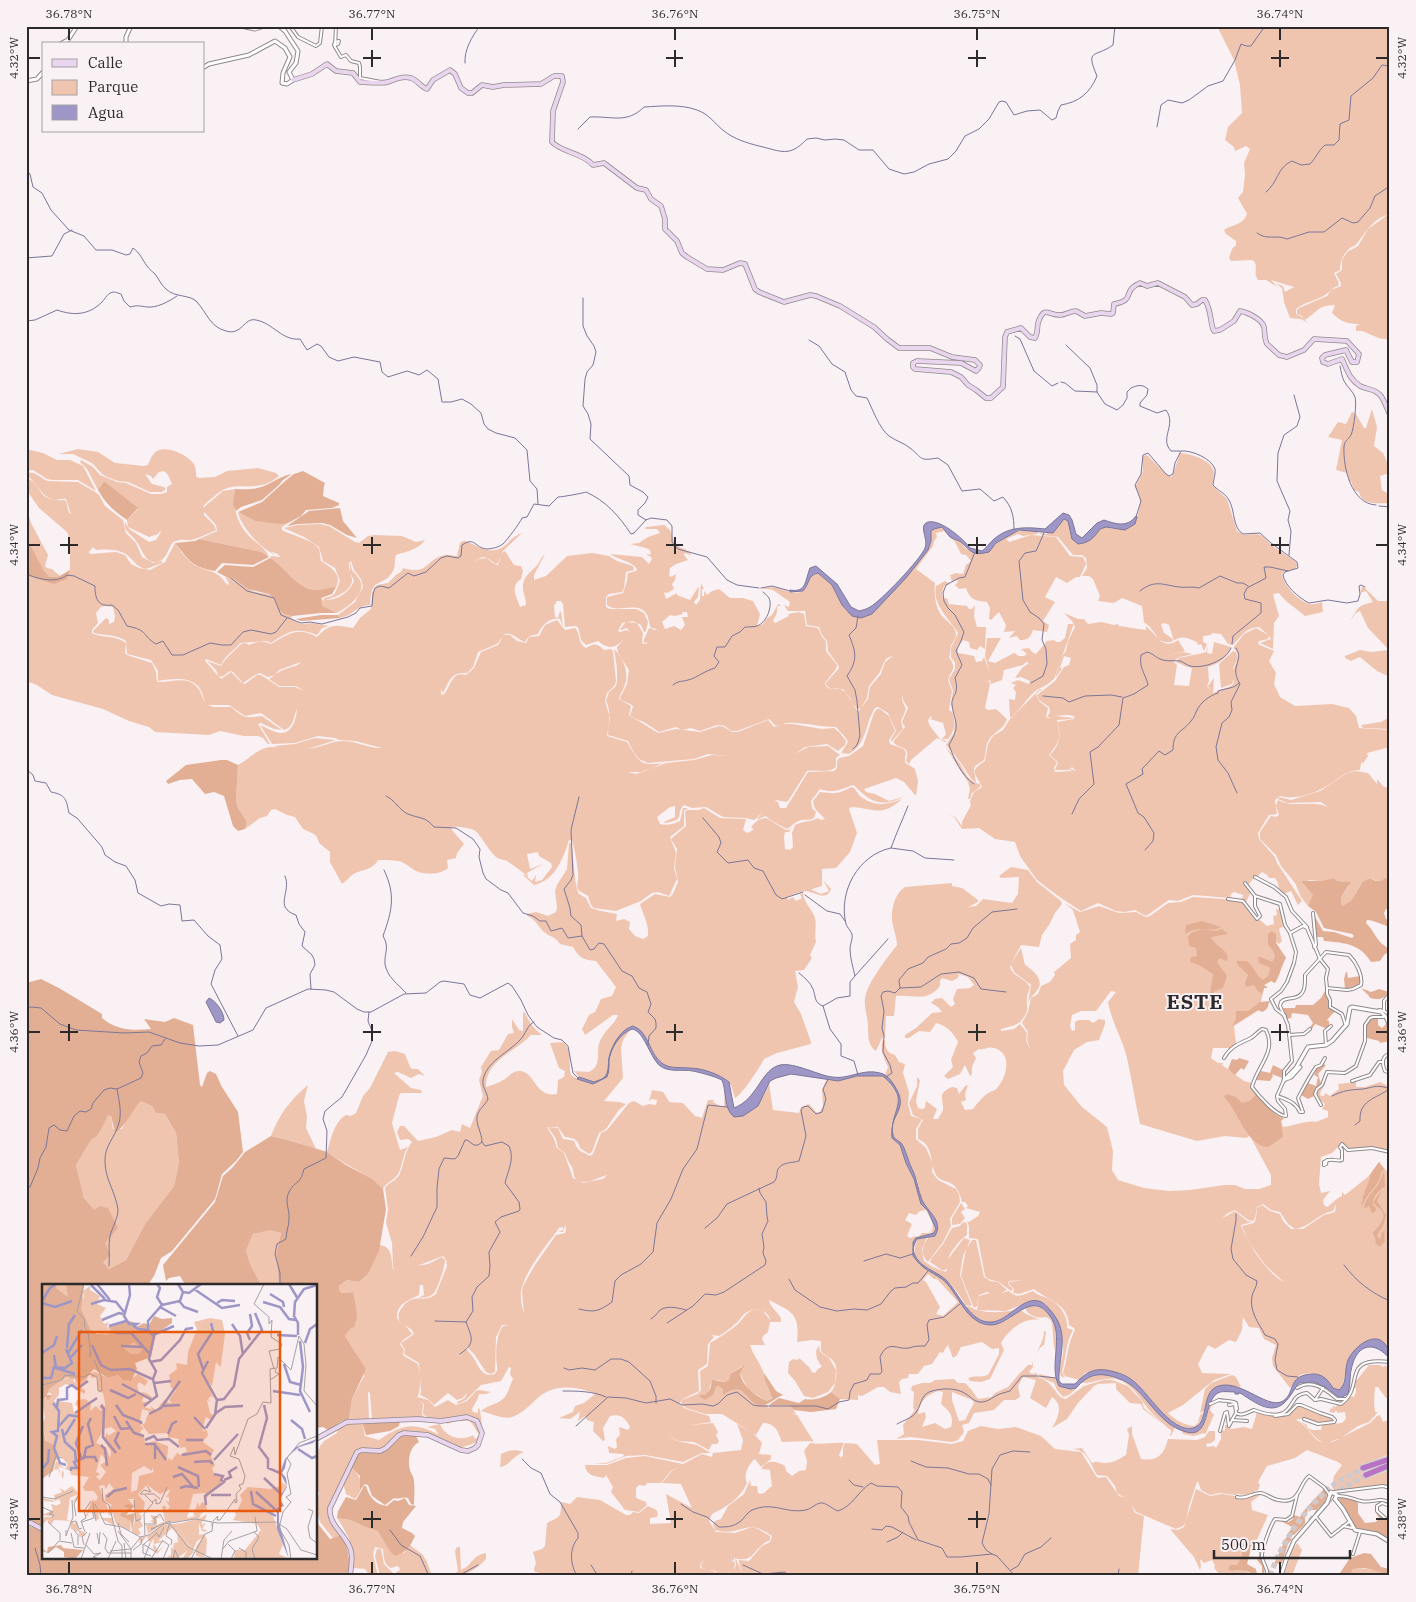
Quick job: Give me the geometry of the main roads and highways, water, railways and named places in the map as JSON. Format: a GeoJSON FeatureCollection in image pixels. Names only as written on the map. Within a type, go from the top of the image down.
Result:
{"type":"FeatureCollection","features":[{"type":"Feature","properties":{"kind":"highway"},"geometry":{"type":"LineString","coordinates":[[1363,1468],[1390,1459]]}},
{"type":"Feature","properties":{"kind":"highway"},"geometry":{"type":"LineString","coordinates":[[1366,1475],[1390,1465]]}},
{"type":"Feature","properties":{"kind":"main road"},"geometry":{"type":"LineString","coordinates":[[292,79],[312,74],[327,64],[336,71],[353,73],[360,82],[387,82],[393,78],[413,79],[427,89],[433,80],[450,70],[455,74],[461,88],[468,93],[472,93],[482,85],[493,87],[504,84],[540,84],[554,76],[562,76],[563,82],[553,111],[551,138],[553,143],[580,157],[587,158],[593,165],[604,163],[637,188],[646,190],[651,199],[660,206],[665,219],[665,229],[677,241],[682,253],[686,257],[707,269],[723,270],[740,263],[744,264],[755,289],[759,292],[784,302],[810,294],[816,296],[840,306],[874,327],[899,348],[930,348],[952,357],[975,360],[980,365],[976,371],[958,363],[917,361],[913,363],[913,367],[915,369],[946,370],[956,374],[986,398],[991,398],[1003,387],[1005,337],[1007,332],[1021,328],[1030,337],[1035,338],[1037,326],[1041,317],[1046,312],[1063,315],[1076,311],[1086,316],[1101,313],[1111,314],[1113,313],[1114,304],[1123,303],[1127,300],[1132,287],[1140,283],[1149,286],[1158,283],[1185,297],[1192,305],[1205,300],[1211,313],[1214,332],[1234,322],[1240,311],[1250,315],[1263,324],[1267,344],[1283,356],[1287,357],[1302,352],[1311,342],[1318,338],[1347,341],[1359,354],[1358,362],[1352,362],[1346,350],[1325,355],[1322,358],[1323,362],[1328,364],[1342,359],[1346,370],[1355,382],[1363,388],[1372,389],[1381,396],[1390,415]]}},
{"type":"Feature","properties":{"kind":"main road"},"geometry":{"type":"LineString","coordinates":[[318,1438],[347,1422],[418,1418],[441,1422],[467,1417],[477,1421],[482,1432],[478,1445],[468,1451],[461,1450],[428,1435],[404,1433],[399,1435],[386,1448],[358,1452],[330,1508],[329,1515],[331,1521],[348,1542],[351,1550],[350,1576]]}},
{"type":"Feature","properties":{"kind":"main road"},"geometry":{"type":"LineString","coordinates":[[26,1524],[31,1523],[42,1529]]}},
{"type":"Feature","properties":{"kind":"water"},"geometry":{"type":"Polygon","coordinates":[[[1063,513],[1069,515],[1076,534],[1082,538],[1097,523],[1104,520],[1125,524],[1137,517],[1135,524],[1125,530],[1106,527],[1100,529],[1088,541],[1078,544],[1072,539],[1068,521],[1064,519],[1053,533],[1019,530],[996,543],[989,552],[979,554],[970,551],[961,542],[950,537],[942,527],[934,529],[931,531],[931,541],[928,550],[906,578],[872,614],[861,618],[852,616],[842,605],[832,585],[818,573],[810,578],[803,591],[790,592],[790,590],[800,590],[802,588],[810,568],[816,566],[837,584],[851,607],[859,611],[863,610],[869,608],[891,589],[922,554],[926,545],[923,528],[926,523],[931,522],[943,525],[962,539],[970,548],[982,551],[999,535],[1005,532],[1018,528],[1045,529],[1063,513]]]}},
{"type":"Feature","properties":{"kind":"water"},"geometry":{"type":"Polygon","coordinates":[[[209,998],[217,1004],[223,1014],[224,1020],[220,1023],[216,1022],[206,1002],[209,998]]]}},
{"type":"Feature","properties":{"kind":"water"},"geometry":{"type":"Polygon","coordinates":[[[633,1026],[642,1033],[658,1060],[666,1066],[705,1070],[720,1076],[729,1082],[734,1108],[748,1099],[771,1069],[782,1065],[796,1066],[832,1077],[844,1077],[868,1072],[880,1073],[890,1079],[899,1093],[900,1106],[894,1119],[898,1106],[897,1093],[883,1076],[857,1076],[838,1081],[791,1074],[770,1081],[758,1106],[743,1116],[734,1117],[728,1109],[722,1080],[693,1071],[671,1070],[659,1065],[640,1034],[632,1029],[623,1034],[614,1046],[610,1056],[609,1071],[607,1077],[593,1084],[577,1079],[579,1077],[594,1082],[605,1077],[608,1071],[609,1057],[612,1048],[621,1034],[633,1026]]]}},
{"type":"Feature","properties":{"kind":"water"},"geometry":{"type":"Polygon","coordinates":[[[892,1128],[893,1135],[904,1148],[922,1200],[934,1216],[937,1226],[935,1236],[917,1239],[913,1249],[913,1242],[916,1238],[934,1233],[936,1229],[928,1211],[921,1204],[914,1179],[900,1145],[892,1138],[892,1128]]]}},
{"type":"Feature","properties":{"kind":"water"},"geometry":{"type":"Polygon","coordinates":[[[913,1249],[916,1258],[924,1266],[946,1280],[971,1313],[984,1321],[992,1322],[1005,1317],[1030,1301],[1044,1304],[1051,1311],[1061,1328],[1062,1345],[1059,1381],[1062,1384],[1075,1384],[1083,1376],[1095,1370],[1120,1373],[1138,1385],[1168,1418],[1184,1428],[1198,1426],[1203,1416],[1208,1396],[1216,1387],[1224,1385],[1233,1386],[1275,1403],[1286,1399],[1295,1381],[1304,1375],[1320,1375],[1333,1388],[1339,1390],[1344,1384],[1348,1360],[1354,1350],[1364,1342],[1375,1339],[1380,1340],[1389,1351],[1390,1359],[1379,1349],[1368,1347],[1363,1349],[1358,1353],[1352,1366],[1348,1394],[1340,1398],[1327,1388],[1314,1382],[1299,1383],[1286,1401],[1279,1407],[1273,1408],[1256,1403],[1240,1393],[1220,1392],[1214,1396],[1210,1403],[1203,1425],[1199,1431],[1192,1433],[1175,1428],[1168,1423],[1131,1385],[1114,1377],[1098,1375],[1089,1377],[1076,1388],[1070,1389],[1059,1386],[1055,1369],[1056,1332],[1050,1316],[1043,1308],[1036,1306],[1028,1307],[998,1324],[981,1323],[968,1313],[948,1284],[923,1267],[913,1256],[913,1249]]]}},
{"type":"Feature","properties":{"kind":"waterway"},"geometry":{"type":"LineString","coordinates":[[465,63],[469,43],[480,26]]}},
{"type":"Feature","properties":{"kind":"waterway"},"geometry":{"type":"LineString","coordinates":[[578,129],[590,117],[619,118],[631,116],[644,107],[684,107],[701,112],[728,134],[750,144],[784,152],[795,149],[807,139],[844,140],[859,150],[873,150],[889,169],[904,174],[948,159],[956,151],[965,136],[979,129],[989,119],[999,102],[1006,102],[1014,115],[1040,110],[1052,120],[1056,118],[1061,105],[1073,102],[1083,96],[1091,87],[1097,76],[1092,57],[1113,45],[1115,26]]}},
{"type":"Feature","properties":{"kind":"waterway"},"geometry":{"type":"LineString","coordinates":[[1157,127],[1161,105],[1168,100],[1182,103],[1208,86],[1223,81],[1235,60],[1241,44],[1251,46],[1265,26]]}},
{"type":"Feature","properties":{"kind":"waterway"},"geometry":{"type":"LineString","coordinates":[[1266,192],[1287,164],[1292,161],[1301,165],[1310,164],[1325,145],[1334,145],[1339,140],[1340,124],[1349,120],[1351,96],[1373,78],[1382,65],[1390,66]]}},
{"type":"Feature","properties":{"kind":"waterway"},"geometry":{"type":"LineString","coordinates":[[26,170],[30,174],[33,187],[42,193],[51,210],[69,230],[84,236],[96,250],[112,250],[126,255],[130,254],[133,248],[164,287],[174,294],[197,302],[212,323],[221,329],[231,332],[236,331],[248,321],[256,320],[283,335],[300,339],[307,350],[317,344],[321,346],[329,357],[338,361],[354,357],[380,362],[382,372],[388,377],[407,371],[419,375],[427,370],[438,379],[442,402],[462,399],[471,404],[481,413],[484,424],[488,429],[515,438],[527,450],[530,481],[537,489],[538,504]]}},
{"type":"Feature","properties":{"kind":"waterway"},"geometry":{"type":"LineString","coordinates":[[1257,233],[1265,237],[1287,239],[1309,232],[1324,232],[1342,218],[1353,223],[1358,222],[1370,208],[1375,196],[1390,186]]}},
{"type":"Feature","properties":{"kind":"waterway"},"geometry":{"type":"LineString","coordinates":[[26,258],[52,256],[64,234],[72,230]]}},
{"type":"Feature","properties":{"kind":"waterway"},"geometry":{"type":"LineString","coordinates":[[26,321],[35,320],[57,310],[75,314],[87,312],[92,310],[112,292],[121,294],[124,301],[130,307],[155,307],[177,296]]}},
{"type":"Feature","properties":{"kind":"waterway"},"geometry":{"type":"LineString","coordinates":[[583,298],[583,326],[596,352],[593,365],[587,372],[585,379],[583,406],[591,424],[590,439],[629,476],[630,485],[648,497],[638,510],[638,515],[646,520],[651,518],[667,520],[672,526],[672,542],[678,549],[707,557],[727,580],[737,585],[759,588]]}},
{"type":"Feature","properties":{"kind":"waterway"},"geometry":{"type":"LineString","coordinates":[[1015,336],[1020,339],[1034,371],[1052,386],[1058,383]]}},
{"type":"Feature","properties":{"kind":"waterway"},"geometry":{"type":"LineString","coordinates":[[809,340],[819,346],[832,364],[845,372],[851,390],[856,396],[867,398],[885,433],[908,446],[922,458],[938,458],[948,465],[962,491],[980,489],[994,501],[1003,497],[1009,504],[1012,512],[1014,530]]}},
{"type":"Feature","properties":{"kind":"waterway"},"geometry":{"type":"LineString","coordinates":[[1066,345],[1090,368],[1097,385],[1097,392],[1105,404],[1117,410],[1123,405],[1127,398],[1127,392],[1131,388],[1144,386],[1148,389],[1147,395],[1140,403],[1140,406],[1157,413],[1166,410],[1170,421],[1167,436],[1168,446],[1171,451],[1180,451]]}},
{"type":"Feature","properties":{"kind":"waterway"},"geometry":{"type":"LineString","coordinates":[[1340,366],[1344,381],[1356,400],[1352,432],[1344,445],[1347,474],[1350,483],[1360,498],[1367,503],[1376,505]]}},
{"type":"Feature","properties":{"kind":"waterway"},"geometry":{"type":"LineString","coordinates":[[1061,382],[1075,391],[1097,392]]}},
{"type":"Feature","properties":{"kind":"waterway"},"geometry":{"type":"LineString","coordinates":[[1289,555],[1291,531],[1288,520],[1290,511],[1277,481],[1278,453],[1284,435],[1297,426],[1300,417],[1294,395]]}},
{"type":"Feature","properties":{"kind":"waterway"},"geometry":{"type":"LineString","coordinates":[[1136,517],[1141,501],[1135,485],[1141,474],[1143,455],[1148,453],[1169,476],[1173,474],[1175,463],[1181,451],[1195,453],[1213,465],[1215,469],[1213,485],[1224,494],[1232,506],[1237,528],[1243,534],[1260,533],[1297,562],[1298,568],[1285,572],[1283,575],[1286,583],[1297,595],[1309,603],[1328,600],[1347,603],[1358,601],[1360,594],[1359,586],[1365,587]]}},
{"type":"Feature","properties":{"kind":"waterway"},"geometry":{"type":"LineString","coordinates":[[231,578],[247,591],[274,598],[281,615],[301,623],[322,624],[348,617],[356,613],[360,608],[372,606],[375,588],[380,586],[389,588],[408,573],[414,576],[426,572],[441,558],[447,556],[458,558],[461,556],[462,545],[473,542],[487,549],[501,545],[522,518],[527,517],[534,504],[549,506],[558,497],[586,492],[612,510],[631,534],[646,520]]}},
{"type":"Feature","properties":{"kind":"waterway"},"geometry":{"type":"LineString","coordinates":[[1379,506],[1390,507]]}},
{"type":"Feature","properties":{"kind":"waterway"},"geometry":{"type":"LineString","coordinates":[[1031,683],[1043,676],[1047,664],[1046,649],[1042,640],[1044,624],[1030,612],[1023,600],[1019,561],[1025,553],[1036,551],[1044,533]]}},
{"type":"Feature","properties":{"kind":"waterway"},"geometry":{"type":"LineString","coordinates":[[974,784],[962,771],[949,745],[956,728],[952,705],[956,691],[955,678],[962,665],[956,651],[964,632],[955,615],[944,601],[943,593],[946,585],[965,577],[975,552]]}},
{"type":"Feature","properties":{"kind":"waterway"},"geometry":{"type":"LineString","coordinates":[[1232,644],[1233,636],[1261,613],[1261,603],[1245,599],[1244,594],[1247,588],[1266,578],[1264,567],[1288,571]]}},
{"type":"Feature","properties":{"kind":"waterway"},"geometry":{"type":"LineString","coordinates":[[26,574],[47,580],[62,578],[67,575],[74,576],[95,586],[96,595],[100,603],[112,605],[118,610],[127,626],[139,629],[156,644],[163,641],[172,655],[183,655],[210,643],[231,645],[243,632],[251,630],[271,634],[276,632],[287,618]]}},
{"type":"Feature","properties":{"kind":"waterway"},"geometry":{"type":"LineString","coordinates":[[1140,591],[1145,587],[1155,584],[1199,588],[1220,576],[1248,586]]}},
{"type":"Feature","properties":{"kind":"waterway"},"geometry":{"type":"LineString","coordinates":[[761,588],[772,586],[790,591]]}},
{"type":"Feature","properties":{"kind":"waterway"},"geometry":{"type":"LineString","coordinates":[[673,685],[715,668],[719,662],[714,656],[717,647],[725,647],[732,636],[745,627],[757,626],[763,622],[770,606],[769,598],[763,592]]}},
{"type":"Feature","properties":{"kind":"waterway"},"geometry":{"type":"LineString","coordinates":[[853,749],[857,745],[860,736],[855,690],[847,676],[855,656],[849,635],[856,628],[858,616]]}},
{"type":"Feature","properties":{"kind":"waterway"},"geometry":{"type":"LineString","coordinates":[[1072,814],[1079,799],[1094,784],[1090,752],[1098,747],[1119,725],[1123,698],[1134,694],[1148,685],[1142,667],[1141,655],[1147,652],[1163,660],[1180,661],[1195,667],[1214,663],[1224,657],[1231,648]]}},
{"type":"Feature","properties":{"kind":"waterway"},"geometry":{"type":"LineString","coordinates":[[1236,648],[1239,655],[1236,672],[1240,684],[1231,702],[1232,710],[1229,717],[1222,723],[1216,747],[1218,760],[1228,773],[1237,793]]}},
{"type":"Feature","properties":{"kind":"waterway"},"geometry":{"type":"LineString","coordinates":[[1145,850],[1153,841],[1154,833],[1144,817],[1138,813],[1126,784],[1143,774],[1142,769],[1159,751],[1165,755],[1173,750],[1176,736],[1192,720],[1203,702],[1218,693],[1218,691],[1239,683]]}},
{"type":"Feature","properties":{"kind":"waterway"},"geometry":{"type":"LineString","coordinates":[[1043,696],[1063,698],[1069,702],[1085,696],[1111,695],[1122,697]]}},
{"type":"Feature","properties":{"kind":"waterway"},"geometry":{"type":"LineString","coordinates":[[26,769],[33,775],[35,781],[46,783],[51,792],[64,798],[69,813],[77,818],[102,847],[105,855],[115,862],[126,866],[135,880],[138,893],[161,906],[169,904],[180,905],[182,921],[194,920],[208,936],[220,945],[222,959],[215,970],[211,984],[238,1036]]}},
{"type":"Feature","properties":{"kind":"waterway"},"geometry":{"type":"LineString","coordinates":[[386,796],[405,812],[425,819],[434,827],[456,828],[473,839],[480,849],[479,857],[486,879],[508,893],[523,913],[533,916],[540,921],[546,921],[551,931],[562,928],[568,938],[582,936],[590,950],[594,949],[599,943],[604,944],[622,971],[632,976],[639,988],[647,992],[651,1004],[648,1012],[655,1019],[656,1023],[656,1028],[649,1036],[648,1045]]}},
{"type":"Feature","properties":{"kind":"waterway"},"geometry":{"type":"LineString","coordinates":[[579,797],[571,830],[573,875],[564,889],[571,916],[581,925],[582,936]]}},
{"type":"Feature","properties":{"kind":"waterway"},"geometry":{"type":"LineString","coordinates":[[858,1075],[854,1061],[841,1056],[841,1044],[830,1029],[823,1006],[837,998],[850,996],[850,982],[855,976],[850,952],[852,934],[846,924],[844,912],[848,888],[853,877],[869,858],[891,848],[908,806]]}},
{"type":"Feature","properties":{"kind":"waterway"},"geometry":{"type":"LineString","coordinates":[[703,818],[719,837],[721,843],[717,852],[728,863],[748,860],[754,868],[763,871],[776,895],[782,899],[803,892]]}},
{"type":"Feature","properties":{"kind":"waterway"},"geometry":{"type":"LineString","coordinates":[[891,848],[913,851],[925,858],[954,860]]}},
{"type":"Feature","properties":{"kind":"waterway"},"geometry":{"type":"LineString","coordinates":[[384,870],[391,895],[389,919],[383,936],[386,947],[385,964],[390,977],[406,993]]}},
{"type":"Feature","properties":{"kind":"waterway"},"geometry":{"type":"LineString","coordinates":[[285,876],[287,882],[284,903],[289,912],[296,915],[299,924],[305,932],[302,946],[314,959],[315,965],[310,974],[311,989]]}},
{"type":"Feature","properties":{"kind":"waterway"},"geometry":{"type":"LineString","coordinates":[[805,895],[827,911],[840,914],[845,921]]}},
{"type":"Feature","properties":{"kind":"waterway"},"geometry":{"type":"LineString","coordinates":[[900,988],[899,980],[908,969],[923,963],[928,957],[946,949],[951,944],[959,943],[967,938],[973,928],[992,912],[1017,909]]}},
{"type":"Feature","properties":{"kind":"waterway"},"geometry":{"type":"LineString","coordinates":[[855,976],[888,939]]}},
{"type":"Feature","properties":{"kind":"waterway"},"geometry":{"type":"LineString","coordinates":[[886,1077],[892,1073],[883,1052],[884,1036],[882,1028],[884,1011],[881,996],[883,992],[895,993],[900,988],[921,987],[941,974],[959,972],[974,978],[981,989],[1006,992]]}},
{"type":"Feature","properties":{"kind":"waterway"},"geometry":{"type":"LineString","coordinates":[[799,973],[810,984],[817,1001],[823,1006]]}},
{"type":"Feature","properties":{"kind":"waterway"},"geometry":{"type":"LineString","coordinates":[[26,1008],[41,1008],[60,1024],[76,1030],[124,1033],[149,1032],[180,1043],[199,1046],[218,1045],[253,1030],[266,1008],[308,989],[334,992],[357,1009],[371,1012],[404,994],[426,993],[444,981],[464,984],[470,995],[480,998],[508,983],[512,986],[537,1027],[554,1038],[562,1040],[568,1046],[573,1073],[578,1078]]}},
{"type":"Feature","properties":{"kind":"waterway"},"geometry":{"type":"LineString","coordinates":[[280,1284],[280,1273],[275,1254],[277,1244],[286,1239],[289,1219],[288,1195],[301,1178],[304,1169],[326,1158],[327,1131],[323,1119],[325,1111],[342,1097],[366,1055],[372,1041],[372,1031],[368,1021],[369,1012]]}},
{"type":"Feature","properties":{"kind":"waterway"},"geometry":{"type":"LineString","coordinates":[[411,1256],[423,1237],[437,1207],[439,1169],[444,1158],[455,1159],[465,1140],[474,1145],[482,1142],[477,1117],[488,1099],[483,1083],[488,1068],[520,1040],[534,1022]]}},
{"type":"Feature","properties":{"kind":"waterway"},"geometry":{"type":"LineString","coordinates":[[26,1188],[30,1187],[38,1168],[40,1158],[46,1147],[49,1128],[54,1125],[60,1130],[67,1131],[74,1116],[80,1111],[86,1112],[91,1109],[93,1103],[104,1090],[110,1088],[117,1089],[141,1078],[143,1073],[139,1062],[141,1056],[147,1053],[152,1046],[161,1045],[165,1039]]}},
{"type":"Feature","properties":{"kind":"waterway"},"geometry":{"type":"LineString","coordinates":[[705,1228],[717,1218],[727,1204],[774,1182],[778,1169],[782,1165],[799,1161],[806,1136],[801,1110],[803,1107],[808,1106],[816,1114],[822,1112],[826,1099],[823,1089],[828,1080]]}},
{"type":"Feature","properties":{"kind":"waterway"},"geometry":{"type":"LineString","coordinates":[[1332,1096],[1347,1091],[1376,1086],[1390,1089]]}},
{"type":"Feature","properties":{"kind":"waterway"},"geometry":{"type":"LineString","coordinates":[[109,1266],[109,1239],[118,1210],[105,1168],[105,1156],[120,1119],[117,1089]]}},
{"type":"Feature","properties":{"kind":"waterway"},"geometry":{"type":"LineString","coordinates":[[1355,1125],[1360,1121],[1360,1114],[1368,1101],[1388,1090]]}},
{"type":"Feature","properties":{"kind":"waterway"},"geometry":{"type":"LineString","coordinates":[[579,1309],[597,1310],[612,1302],[615,1281],[621,1275],[641,1264],[653,1252],[657,1223],[671,1199],[683,1169],[697,1149],[708,1105],[727,1107]]}},
{"type":"Feature","properties":{"kind":"waterway"},"geometry":{"type":"LineString","coordinates":[[460,1354],[471,1343],[470,1332],[466,1322],[473,1311],[472,1297],[477,1287],[489,1276],[489,1252],[500,1232],[495,1222],[501,1217],[520,1209],[519,1202],[505,1183],[511,1160],[509,1146],[502,1142],[485,1146],[482,1142]]}},
{"type":"Feature","properties":{"kind":"waterway"},"geometry":{"type":"LineString","coordinates":[[667,1323],[693,1306],[705,1294],[716,1295],[724,1292],[765,1265],[762,1234],[768,1221],[766,1202],[759,1188]]}},
{"type":"Feature","properties":{"kind":"waterway"},"geometry":{"type":"LineString","coordinates":[[1236,1214],[1231,1249],[1233,1259],[1246,1275],[1257,1281],[1251,1302],[1253,1312],[1265,1335],[1275,1339],[1278,1344],[1275,1360],[1277,1370],[1287,1376],[1298,1377]]}},
{"type":"Feature","properties":{"kind":"waterway"},"geometry":{"type":"LineString","coordinates":[[864,1261],[886,1254],[900,1258],[913,1254]]}},
{"type":"Feature","properties":{"kind":"waterway"},"geometry":{"type":"LineString","coordinates":[[1344,1265],[1364,1286],[1390,1301]]}},
{"type":"Feature","properties":{"kind":"waterway"},"geometry":{"type":"LineString","coordinates":[[789,1279],[795,1290],[820,1307],[837,1311],[867,1310],[881,1304],[895,1288],[918,1283],[928,1271]]}},
{"type":"Feature","properties":{"kind":"waterway"},"geometry":{"type":"LineString","coordinates":[[576,1426],[608,1397],[626,1398],[646,1403],[670,1399],[682,1405],[702,1404],[713,1406],[718,1404],[727,1395],[737,1392],[753,1405],[816,1406],[828,1409],[839,1402],[849,1400],[854,1384],[867,1380],[870,1374],[880,1374],[882,1372],[880,1357],[886,1348],[893,1346],[905,1348],[925,1346],[929,1340],[927,1325],[929,1320],[944,1317],[961,1303]]}},
{"type":"Feature","properties":{"kind":"waterway"},"geometry":{"type":"LineString","coordinates":[[651,1319],[660,1310],[666,1308],[673,1307],[686,1310]]}},
{"type":"Feature","properties":{"kind":"waterway"},"geometry":{"type":"LineString","coordinates":[[435,1321],[466,1322]]}},
{"type":"Feature","properties":{"kind":"waterway"},"geometry":{"type":"LineString","coordinates":[[564,1368],[569,1370],[582,1368],[595,1370],[611,1359],[621,1359],[629,1362],[650,1381],[656,1396],[656,1403]]}},
{"type":"Feature","properties":{"kind":"waterway"},"geometry":{"type":"LineString","coordinates":[[897,1424],[913,1415],[924,1396],[929,1392],[943,1389],[958,1390],[975,1401],[983,1402],[1010,1391],[1022,1376],[1056,1378]]}},
{"type":"Feature","properties":{"kind":"waterway"},"geometry":{"type":"LineString","coordinates":[[563,1391],[590,1392],[606,1397]]}},
{"type":"Feature","properties":{"kind":"waterway"},"geometry":{"type":"LineString","coordinates":[[992,1554],[986,1550],[982,1543],[989,1514],[992,1469],[1000,1455],[1013,1451],[1030,1452]]}},
{"type":"Feature","properties":{"kind":"waterway"},"geometry":{"type":"LineString","coordinates":[[522,1459],[531,1468],[541,1473],[550,1494],[560,1502],[578,1533],[578,1538],[572,1552],[573,1567],[577,1576]]}},
{"type":"Feature","properties":{"kind":"waterway"},"geometry":{"type":"LineString","coordinates":[[911,1461],[926,1467],[948,1468],[969,1474],[979,1474],[988,1479],[991,1485]]}},
{"type":"Feature","properties":{"kind":"waterway"},"geometry":{"type":"LineString","coordinates":[[849,1480],[854,1485],[863,1487]]}},
{"type":"Feature","properties":{"kind":"waterway"},"geometry":{"type":"LineString","coordinates":[[681,1504],[693,1512],[707,1517],[719,1527],[726,1527],[736,1524],[750,1511],[760,1508],[773,1507],[799,1511],[822,1503],[838,1511],[848,1506],[871,1483],[877,1486],[898,1487],[902,1492],[901,1507],[908,1516],[918,1540],[942,1548],[947,1557],[992,1554],[997,1556],[1015,1576]]}},
{"type":"Feature","properties":{"kind":"waterway"},"geometry":{"type":"LineString","coordinates":[[872,1529],[882,1530],[886,1526],[892,1527],[916,1540]]}},
{"type":"Feature","properties":{"kind":"waterway"},"geometry":{"type":"LineString","coordinates":[[390,1530],[401,1545],[420,1556],[429,1576]]}},
{"type":"Feature","properties":{"kind":"waterway"},"geometry":{"type":"LineString","coordinates":[[887,1542],[898,1537],[903,1532]]}},
{"type":"Feature","properties":{"kind":"waterway"},"geometry":{"type":"LineString","coordinates":[[1011,1570],[1018,1566],[1025,1554],[1041,1547],[1051,1538]]}},
{"type":"Feature","properties":{"kind":"waterway"},"geometry":{"type":"LineString","coordinates":[[35,1548],[41,1576]]}},
{"type":"Feature","properties":{"kind":"waterway"},"geometry":{"type":"LineString","coordinates":[[458,1576],[478,1565]]}},
{"type":"Feature","properties":{"kind":"waterway"},"geometry":{"type":"LineString","coordinates":[[591,1565],[598,1576]]}},
{"type":"Feature","properties":{"kind":"waterway"},"geometry":{"type":"LineString","coordinates":[[743,1565],[763,1574],[785,1572],[788,1576]]}},
{"type":"Feature","properties":{"kind":"waterway"},"geometry":{"type":"LineString","coordinates":[[1118,1576],[1119,1569]]}},
{"type":"Feature","properties":{"kind":"waterway"},"geometry":{"type":"LineString","coordinates":[[631,1576],[632,1571]]}},
{"type":"Feature","properties":{"kind":"tunnel"},"geometry":{"type":"LineString","coordinates":[[1270,1576],[1281,1551],[1295,1527],[1312,1505],[1332,1486],[1363,1468]]}},
{"type":"Feature","properties":{"kind":"tunnel"},"geometry":{"type":"LineString","coordinates":[[1310,1521],[1338,1491],[1366,1475]]}},
{"type":"Feature","properties":{"kind":"district","name":"ESTE"},"geometry":{"type":"Point","coordinates":[1195,1001]}}]}
